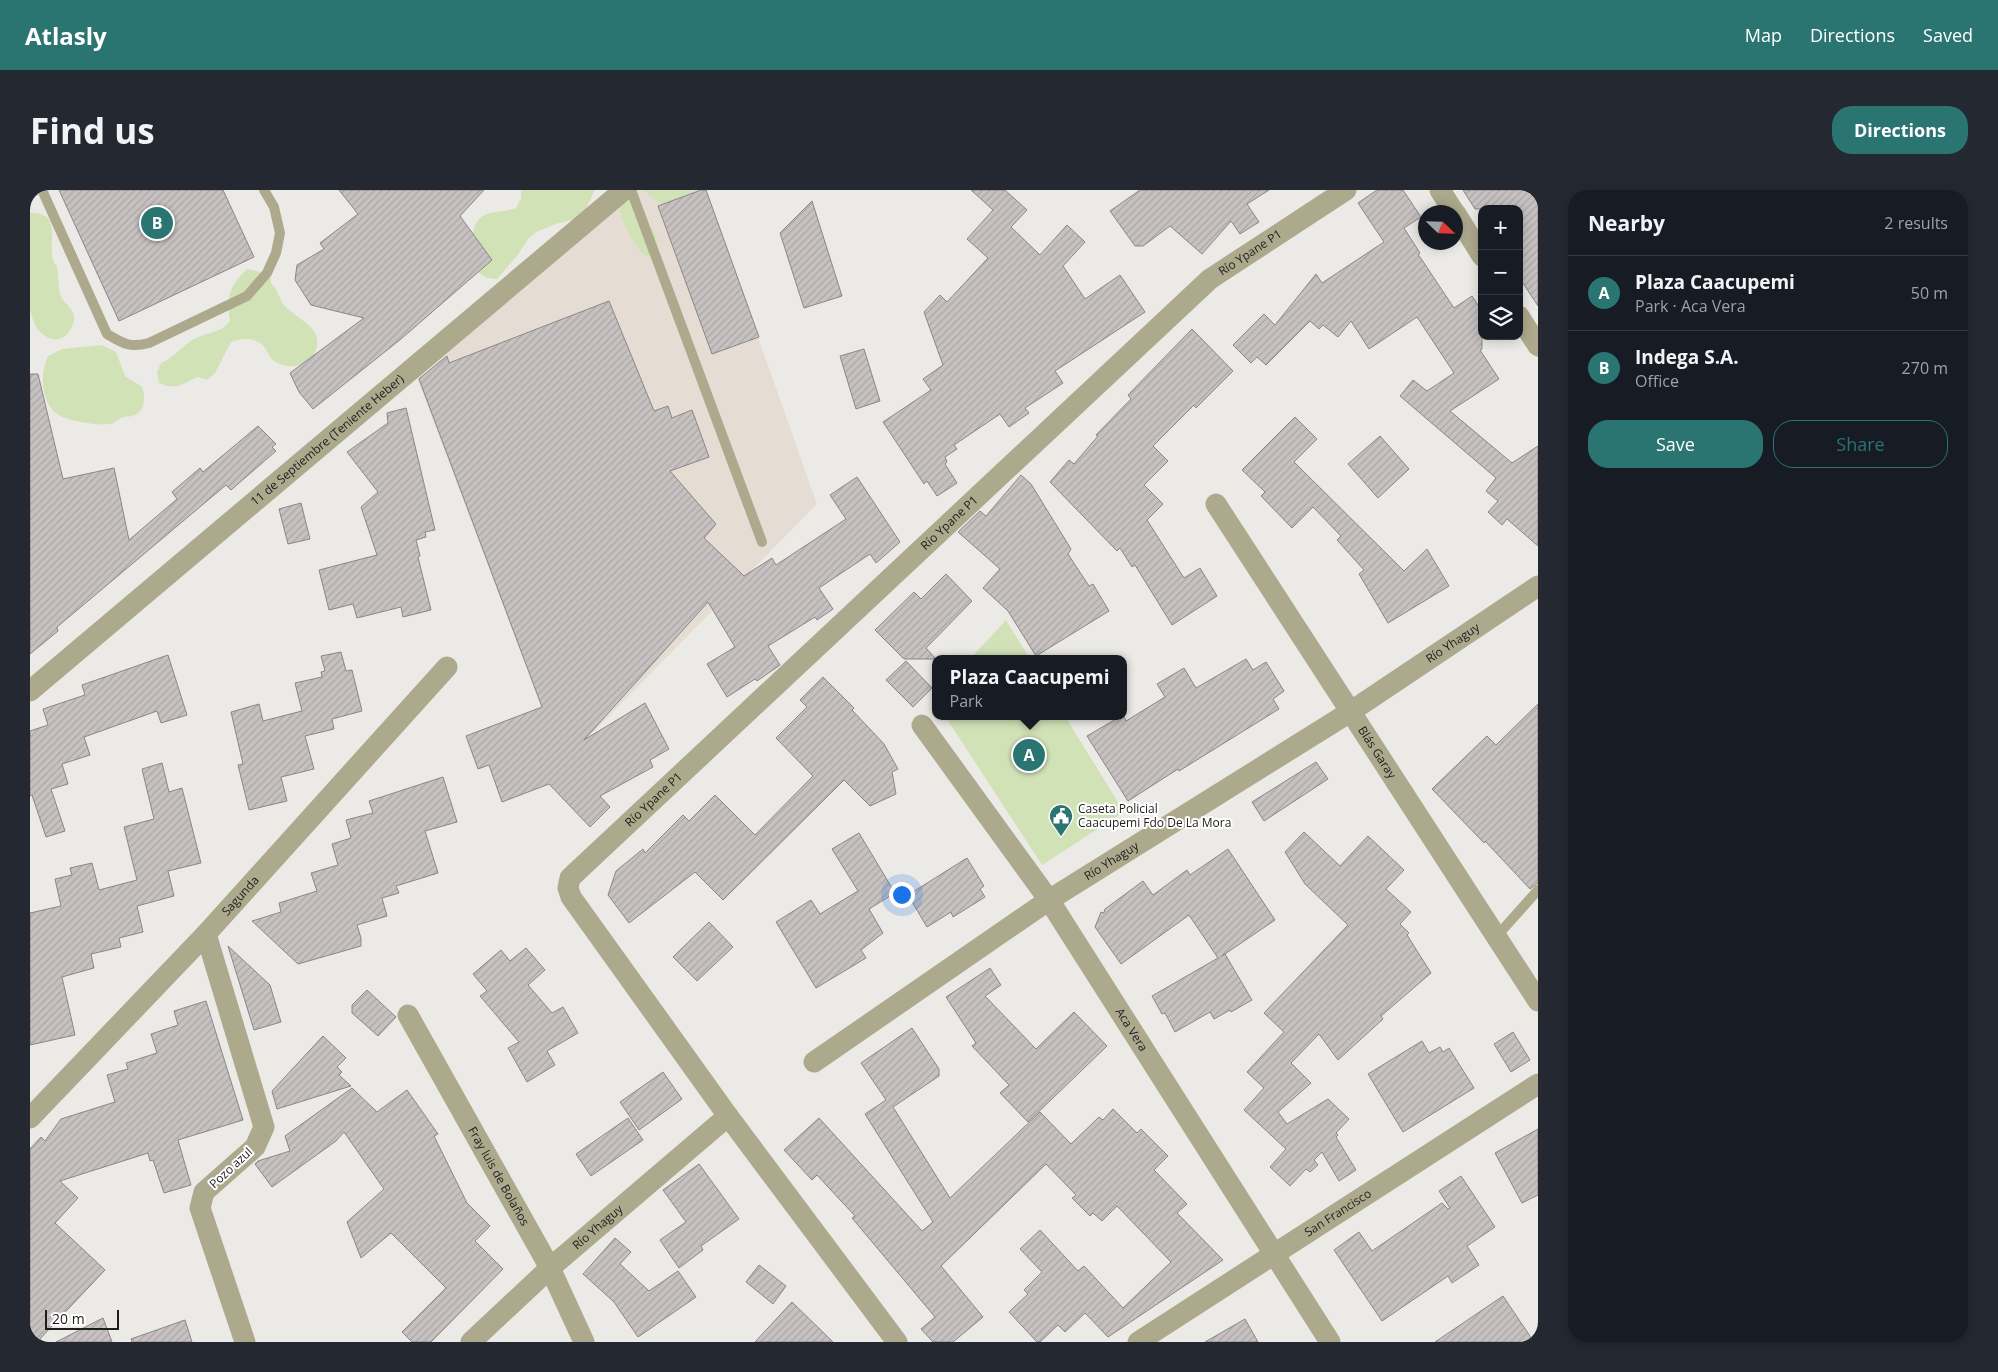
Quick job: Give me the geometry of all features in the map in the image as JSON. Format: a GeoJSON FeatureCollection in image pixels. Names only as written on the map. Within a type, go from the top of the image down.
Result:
{"type":"FeatureCollection","features":[{"type":"Feature","properties":{"kind":"street","name":"11 de Septiembre (Teniente Heber)"},"geometry":{"type":"LineString","coordinates":[[30,691],[624,190]]}},
{"type":"Feature","properties":{"kind":"street","name":"Río Ypane P1"},"geometry":{"type":"LineString","coordinates":[[728,1116],[571,897],[568,888],[570,878],[1210,279],[1346,190]]}},
{"type":"Feature","properties":{"kind":"street"},"geometry":{"type":"LineString","coordinates":[[1440,190],[1450,205]]}},
{"type":"Feature","properties":{"kind":"street"},"geometry":{"type":"LineString","coordinates":[[1463,226],[1478,250]]}},
{"type":"Feature","properties":{"kind":"street"},"geometry":{"type":"LineString","coordinates":[[1523,322],[1538,346]]}},
{"type":"Feature","properties":{"kind":"street","name":"Blás Garay"},"geometry":{"type":"LineString","coordinates":[[1216,504],[1538,1001]]}},
{"type":"Feature","properties":{"kind":"street","name":"Río Yhaguy"},"geometry":{"type":"LineString","coordinates":[[814,1062],[1049,900],[1350,712],[1538,586]]}},
{"type":"Feature","properties":{"kind":"street","name":"Sagunda"},"geometry":{"type":"LineString","coordinates":[[30,1118],[206,934],[447,667]]}},
{"type":"Feature","properties":{"kind":"street","name":"Aca Vera"},"geometry":{"type":"LineString","coordinates":[[922,725],[1049,900],[1330,1342]]}},
{"type":"Feature","properties":{"kind":"street","name":"Pozo azul"},"geometry":{"type":"LineString","coordinates":[[206,934],[264,1127],[255,1147],[204,1192],[200,1208],[245,1342]]}},
{"type":"Feature","properties":{"kind":"street","name":"Fray luis de Bolaños"},"geometry":{"type":"LineString","coordinates":[[408,1015],[550,1268],[584,1342]]}},
{"type":"Feature","properties":{"kind":"street","name":"San Francisco"},"geometry":{"type":"LineString","coordinates":[[1138,1342],[1538,1084]]}},
{"type":"Feature","properties":{"kind":"street"},"geometry":{"type":"LineString","coordinates":[[728,1116],[896,1342]]}},
{"type":"Feature","properties":{"kind":"street","name":"Río Yhaguy"},"geometry":{"type":"LineString","coordinates":[[471,1342],[550,1268],[728,1116]]}},
{"type":"Feature","properties":{"kind":"lane"},"geometry":{"type":"LineString","coordinates":[[42,190],[108,334],[120,342],[134,347],[149,343],[247,296],[267,273],[276,253],[280,233],[274,207],[264,190]]}},
{"type":"Feature","properties":{"kind":"lane"},"geometry":{"type":"LineString","coordinates":[[631,190],[762,542]]}},
{"type":"Feature","properties":{"kind":"lane"},"geometry":{"type":"LineString","coordinates":[[1496,937],[1538,890]]}},
{"type":"Feature","properties":{"kind":"shaded area"},"geometry":{"type":"Polygon","coordinates":[[[611,190],[706,190],[817,504],[563,763],[416,375],[611,190]]]}},
{"type":"Feature","properties":{"kind":"green space"},"geometry":{"type":"Polygon","coordinates":[[[521,190],[595,190],[584,213],[575,219],[536,232],[528,239],[517,256],[497,279],[487,278],[479,273],[473,242],[475,226],[485,215],[516,208],[521,198],[521,190]]]}},
{"type":"Feature","properties":{"kind":"green space"},"geometry":{"type":"Polygon","coordinates":[[[616,190],[638,190],[640,204],[657,242],[654,252],[648,257],[630,236],[622,218],[616,190]]]}},
{"type":"Feature","properties":{"kind":"green space"},"geometry":{"type":"Polygon","coordinates":[[[644,190],[694,190],[689,199],[667,206],[657,202],[644,190]]]}},
{"type":"Feature","properties":{"kind":"green space"},"geometry":{"type":"Polygon","coordinates":[[[30,213],[41,214],[48,218],[51,225],[53,260],[57,266],[60,295],[74,316],[74,322],[68,333],[57,339],[44,336],[38,330],[30,311],[30,213]]]}},
{"type":"Feature","properties":{"kind":"green space"},"geometry":{"type":"Polygon","coordinates":[[[247,269],[257,271],[271,279],[271,283],[285,306],[315,333],[317,346],[311,359],[306,363],[294,366],[280,364],[272,359],[260,343],[250,339],[242,339],[231,342],[215,373],[207,380],[198,377],[175,386],[159,383],[157,372],[161,363],[194,339],[227,325],[230,321],[228,306],[230,293],[236,281],[247,269]]]}},
{"type":"Feature","properties":{"kind":"green space"},"geometry":{"type":"Polygon","coordinates":[[[102,345],[116,352],[125,376],[142,387],[144,400],[140,412],[110,424],[95,424],[60,416],[47,402],[43,387],[45,363],[48,356],[62,349],[102,345]]]}},
{"type":"Feature","properties":{"kind":"green space"},"geometry":{"type":"Polygon","coordinates":[[[1006,620],[1028,655],[974,655],[1006,620]]]}},
{"type":"Feature","properties":{"kind":"green space"},"geometry":{"type":"Polygon","coordinates":[[[948,720],[1067,720],[1124,812],[1042,865],[948,720]]]}},
{"type":"Feature","properties":{"kind":"building"},"geometry":{"type":"Polygon","coordinates":[[[59,190],[223,190],[254,257],[119,321],[59,190]]]}},
{"type":"Feature","properties":{"kind":"building"},"geometry":{"type":"Polygon","coordinates":[[[339,190],[484,190],[460,216],[492,260],[401,339],[313,409],[299,392],[290,373],[364,318],[311,305],[295,280],[297,265],[324,249],[320,243],[358,214],[339,190]]]}},
{"type":"Feature","properties":{"kind":"building"},"geometry":{"type":"Polygon","coordinates":[[[701,190],[706,190],[759,337],[712,354],[658,206],[701,190]]]}},
{"type":"Feature","properties":{"kind":"building"},"geometry":{"type":"Polygon","coordinates":[[[971,190],[1005,190],[1027,210],[1011,227],[1040,255],[1067,225],[1085,242],[1063,266],[1085,299],[1120,275],[1145,312],[1055,371],[1063,383],[1025,408],[1029,413],[1009,427],[1000,414],[954,445],[957,449],[945,457],[947,462],[945,464],[957,483],[937,496],[927,481],[924,484],[883,422],[931,390],[923,379],[943,365],[924,312],[940,295],[947,302],[988,258],[967,239],[993,210],[971,190]]]}},
{"type":"Feature","properties":{"kind":"building"},"geometry":{"type":"Polygon","coordinates":[[[1140,190],[1269,190],[1247,204],[1259,222],[1240,234],[1231,221],[1202,254],[1170,226],[1143,246],[1135,246],[1110,211],[1140,190]]]}},
{"type":"Feature","properties":{"kind":"building"},"geometry":{"type":"Polygon","coordinates":[[[1377,190],[1403,190],[1418,212],[1418,219],[1404,228],[1420,253],[1418,254],[1454,308],[1472,296],[1478,305],[1478,340],[1482,340],[1482,349],[1480,350],[1499,379],[1450,411],[1512,463],[1538,446],[1538,546],[1507,519],[1502,525],[1488,512],[1498,501],[1486,491],[1496,478],[1400,396],[1413,380],[1427,391],[1454,373],[1417,317],[1369,349],[1351,321],[1338,337],[1323,325],[1319,329],[1310,321],[1266,365],[1257,357],[1251,363],[1233,345],[1264,314],[1275,325],[1316,274],[1322,283],[1384,242],[1358,203],[1377,190]]]}},
{"type":"Feature","properties":{"kind":"building"},"geometry":{"type":"Polygon","coordinates":[[[1463,190],[1538,190],[1538,306],[1523,283],[1523,205],[1478,205],[1478,209],[1475,209],[1463,190]]]}},
{"type":"Feature","properties":{"kind":"building"},"geometry":{"type":"Polygon","coordinates":[[[812,201],[842,296],[804,308],[780,233],[812,201]]]}},
{"type":"Feature","properties":{"kind":"building"},"geometry":{"type":"Polygon","coordinates":[[[609,301],[654,411],[668,406],[672,418],[692,410],[709,457],[670,471],[716,524],[704,538],[744,576],[772,558],[776,565],[846,519],[830,495],[857,477],[900,542],[876,563],[870,554],[819,588],[833,609],[817,620],[815,617],[768,646],[780,665],[757,681],[755,679],[727,697],[707,664],[735,647],[708,602],[584,740],[645,703],[669,749],[650,760],[653,767],[600,796],[610,807],[590,827],[549,784],[502,802],[489,765],[478,769],[466,736],[542,707],[419,379],[447,356],[449,363],[609,301]]]}},
{"type":"Feature","properties":{"kind":"building"},"geometry":{"type":"Polygon","coordinates":[[[1192,329],[1233,371],[1196,408],[1194,405],[1153,446],[1168,461],[1144,485],[1163,504],[1147,520],[1184,578],[1200,568],[1217,596],[1172,625],[1135,565],[1132,567],[1120,548],[1117,551],[1050,482],[1069,460],[1074,464],[1098,436],[1096,435],[1131,399],[1128,395],[1192,329]]]}},
{"type":"Feature","properties":{"kind":"building"},"geometry":{"type":"Polygon","coordinates":[[[864,349],[880,401],[856,409],[840,356],[864,349]]]}},
{"type":"Feature","properties":{"kind":"building"},"geometry":{"type":"Polygon","coordinates":[[[30,374],[38,374],[63,479],[114,468],[129,540],[177,499],[172,492],[200,468],[203,472],[258,426],[276,444],[272,447],[276,451],[231,490],[226,485],[57,627],[58,631],[30,654],[30,374]]]}},
{"type":"Feature","properties":{"kind":"building"},"geometry":{"type":"Polygon","coordinates":[[[406,408],[435,530],[425,532],[426,537],[416,540],[420,556],[418,557],[431,610],[403,617],[401,607],[357,618],[353,604],[329,610],[319,570],[377,555],[361,507],[378,492],[347,452],[388,423],[387,413],[406,408]]]}},
{"type":"Feature","properties":{"kind":"building"},"geometry":{"type":"Polygon","coordinates":[[[1295,417],[1317,439],[1294,462],[1404,571],[1427,549],[1449,586],[1388,623],[1359,574],[1364,570],[1337,540],[1341,536],[1313,507],[1292,528],[1261,496],[1265,492],[1242,470],[1295,417]]]}},
{"type":"Feature","properties":{"kind":"building"},"geometry":{"type":"Polygon","coordinates":[[[1380,436],[1409,469],[1378,498],[1348,464],[1380,436]]]}},
{"type":"Feature","properties":{"kind":"building"},"geometry":{"type":"Polygon","coordinates":[[[1021,475],[1031,484],[1071,549],[1068,554],[1089,586],[1093,584],[1109,611],[1035,655],[1008,611],[983,588],[1000,569],[958,532],[980,511],[986,516],[1021,475]]]}},
{"type":"Feature","properties":{"kind":"building"},"geometry":{"type":"Polygon","coordinates":[[[301,503],[310,539],[288,544],[279,509],[301,503]]]}},
{"type":"Feature","properties":{"kind":"building"},"geometry":{"type":"Polygon","coordinates":[[[946,574],[972,601],[926,648],[932,655],[932,659],[904,659],[875,630],[914,592],[921,599],[946,574]]]}},
{"type":"Feature","properties":{"kind":"building"},"geometry":{"type":"Polygon","coordinates":[[[341,652],[346,671],[352,670],[362,711],[332,719],[334,729],[305,736],[314,769],[281,777],[287,801],[249,810],[238,765],[243,764],[231,712],[259,704],[263,721],[302,711],[295,683],[322,677],[321,672],[325,671],[321,656],[341,652]]]}},
{"type":"Feature","properties":{"kind":"building"},"geometry":{"type":"Polygon","coordinates":[[[168,655],[187,715],[161,723],[157,711],[84,737],[90,755],[62,764],[68,784],[51,789],[65,831],[46,837],[32,795],[30,796],[30,731],[48,725],[43,709],[85,695],[82,685],[168,655]]]}},
{"type":"Feature","properties":{"kind":"building"},"geometry":{"type":"Polygon","coordinates":[[[1246,659],[1253,670],[1266,662],[1284,691],[1273,699],[1279,709],[1128,801],[1087,736],[1114,720],[1126,721],[1165,697],[1157,684],[1184,668],[1196,688],[1246,659]]]}},
{"type":"Feature","properties":{"kind":"building"},"geometry":{"type":"Polygon","coordinates":[[[906,661],[932,688],[913,707],[886,680],[906,661]]]}},
{"type":"Feature","properties":{"kind":"building"},"geometry":{"type":"Polygon","coordinates":[[[823,677],[854,708],[852,710],[884,744],[898,769],[892,772],[896,794],[870,806],[844,780],[723,900],[695,872],[629,923],[608,895],[616,871],[643,849],[645,853],[683,815],[689,821],[715,795],[755,835],[813,776],[776,738],[807,707],[800,700],[823,677]]]}},
{"type":"Feature","properties":{"kind":"building"},"geometry":{"type":"Polygon","coordinates":[[[1538,704],[1538,883],[1530,889],[1432,789],[1487,736],[1496,745],[1538,704]]]}},
{"type":"Feature","properties":{"kind":"building"},"geometry":{"type":"Polygon","coordinates":[[[1316,762],[1328,779],[1264,821],[1252,802],[1316,762]]]}},
{"type":"Feature","properties":{"kind":"building"},"geometry":{"type":"Polygon","coordinates":[[[162,763],[169,792],[182,788],[201,863],[168,871],[174,896],[137,906],[143,932],[119,938],[121,947],[91,954],[94,968],[62,977],[75,1035],[30,1045],[30,913],[61,906],[55,879],[72,875],[70,868],[92,863],[99,890],[137,880],[124,827],[154,819],[142,769],[162,763]]]}},
{"type":"Feature","properties":{"kind":"building"},"geometry":{"type":"Polygon","coordinates":[[[443,777],[457,822],[425,831],[438,873],[396,886],[399,893],[382,898],[387,916],[357,925],[361,946],[298,964],[252,921],[281,912],[279,903],[317,891],[311,873],[338,865],[332,844],[351,838],[346,820],[373,813],[369,801],[443,777]]]}},
{"type":"Feature","properties":{"kind":"building"},"geometry":{"type":"Polygon","coordinates":[[[1304,832],[1340,866],[1368,836],[1404,870],[1386,889],[1411,912],[1400,924],[1409,933],[1407,935],[1431,973],[1381,1016],[1383,1019],[1338,1060],[1319,1034],[1291,1063],[1311,1083],[1278,1112],[1287,1124],[1328,1099],[1349,1119],[1336,1133],[1338,1135],[1336,1137],[1356,1170],[1339,1181],[1322,1152],[1314,1160],[1318,1165],[1310,1172],[1306,1169],[1290,1186],[1270,1167],[1286,1149],[1244,1110],[1264,1088],[1247,1072],[1284,1032],[1264,1013],[1348,925],[1305,884],[1285,852],[1304,832]]]}},
{"type":"Feature","properties":{"kind":"building"},"geometry":{"type":"Polygon","coordinates":[[[859,833],[895,893],[869,909],[883,933],[861,950],[866,958],[816,988],[776,922],[811,900],[820,914],[858,891],[832,849],[859,833]]]}},
{"type":"Feature","properties":{"kind":"building"},"geometry":{"type":"Polygon","coordinates":[[[1228,849],[1275,920],[1222,956],[1225,954],[1252,1000],[1214,1019],[1210,1012],[1175,1032],[1165,1013],[1162,1014],[1152,996],[1218,958],[1189,915],[1121,964],[1095,927],[1101,912],[1104,913],[1105,909],[1143,881],[1153,895],[1187,870],[1190,875],[1228,849]]]}},
{"type":"Feature","properties":{"kind":"building"},"geometry":{"type":"Polygon","coordinates":[[[967,858],[984,886],[980,889],[985,897],[953,917],[951,912],[927,927],[908,895],[967,858]]]}},
{"type":"Feature","properties":{"kind":"building"},"geometry":{"type":"Polygon","coordinates":[[[709,922],[733,947],[697,981],[673,957],[709,922]]]}},
{"type":"Feature","properties":{"kind":"building"},"geometry":{"type":"Polygon","coordinates":[[[228,946],[270,985],[281,1022],[254,1030],[228,946]]]}},
{"type":"Feature","properties":{"kind":"building"},"geometry":{"type":"Polygon","coordinates":[[[526,948],[545,970],[528,985],[552,1013],[563,1007],[578,1033],[547,1051],[555,1065],[527,1082],[508,1048],[519,1042],[480,996],[487,991],[473,974],[501,950],[510,961],[526,948]]]}},
{"type":"Feature","properties":{"kind":"building"},"geometry":{"type":"Polygon","coordinates":[[[990,968],[1001,985],[985,996],[1036,1049],[1074,1012],[1107,1046],[1028,1122],[1000,1093],[1009,1085],[972,1046],[976,1043],[946,997],[990,968]]]}},
{"type":"Feature","properties":{"kind":"building"},"geometry":{"type":"Polygon","coordinates":[[[367,990],[396,1017],[378,1036],[352,1013],[352,1005],[367,990]]]}},
{"type":"Feature","properties":{"kind":"building"},"geometry":{"type":"Polygon","coordinates":[[[206,1001],[243,1120],[178,1140],[191,1185],[164,1193],[153,1160],[150,1161],[148,1153],[60,1181],[78,1198],[55,1223],[105,1270],[37,1342],[30,1342],[30,1149],[41,1137],[45,1141],[61,1119],[115,1102],[107,1075],[128,1069],[126,1063],[157,1053],[151,1034],[178,1025],[174,1011],[206,1001]]]}},
{"type":"Feature","properties":{"kind":"building"},"geometry":{"type":"Polygon","coordinates":[[[912,1028],[939,1069],[939,1076],[893,1107],[950,1198],[1040,1112],[1071,1144],[1099,1117],[1103,1120],[1113,1109],[1137,1133],[1141,1129],[1168,1156],[1154,1170],[1187,1204],[1177,1213],[1223,1260],[1108,1337],[1085,1313],[1065,1332],[1058,1325],[1040,1342],[1037,1342],[1009,1312],[1028,1294],[1024,1290],[1042,1272],[1020,1249],[1040,1230],[1078,1271],[1084,1266],[1123,1308],[1171,1262],[1117,1206],[1102,1221],[1093,1213],[1090,1216],[1072,1198],[1076,1195],[1046,1164],[941,1266],[983,1317],[953,1342],[933,1342],[921,1329],[935,1317],[852,1218],[855,1216],[817,1175],[812,1180],[784,1150],[819,1118],[922,1231],[933,1222],[865,1114],[886,1100],[861,1063],[912,1028]]]}},
{"type":"Feature","properties":{"kind":"building"},"geometry":{"type":"Polygon","coordinates":[[[1513,1032],[1530,1060],[1511,1072],[1494,1044],[1513,1032]]]}},
{"type":"Feature","properties":{"kind":"building"},"geometry":{"type":"Polygon","coordinates":[[[323,1036],[346,1058],[337,1067],[342,1072],[339,1075],[351,1086],[277,1109],[272,1091],[323,1036]]]}},
{"type":"Feature","properties":{"kind":"building"},"geometry":{"type":"Polygon","coordinates":[[[1422,1041],[1429,1053],[1440,1047],[1443,1052],[1449,1048],[1474,1088],[1403,1132],[1368,1074],[1422,1041]]]}},
{"type":"Feature","properties":{"kind":"building"},"geometry":{"type":"Polygon","coordinates":[[[663,1072],[682,1099],[639,1130],[620,1102],[663,1072]]]}},
{"type":"Feature","properties":{"kind":"building"},"geometry":{"type":"Polygon","coordinates":[[[352,1088],[377,1112],[407,1090],[438,1134],[434,1136],[467,1203],[490,1226],[475,1241],[503,1269],[431,1342],[412,1342],[402,1332],[446,1288],[391,1233],[361,1258],[347,1222],[384,1189],[344,1132],[336,1141],[272,1187],[255,1164],[258,1161],[290,1151],[285,1136],[352,1088]]]}},
{"type":"Feature","properties":{"kind":"building"},"geometry":{"type":"Polygon","coordinates":[[[628,1118],[643,1140],[591,1176],[576,1154],[628,1118]]]}},
{"type":"Feature","properties":{"kind":"building"},"geometry":{"type":"Polygon","coordinates":[[[1538,1129],[1538,1195],[1522,1203],[1495,1153],[1538,1129]]]}},
{"type":"Feature","properties":{"kind":"building"},"geometry":{"type":"Polygon","coordinates":[[[699,1164],[739,1219],[701,1246],[703,1250],[679,1268],[660,1240],[686,1222],[663,1190],[699,1164]]]}},
{"type":"Feature","properties":{"kind":"building"},"geometry":{"type":"Polygon","coordinates":[[[1461,1176],[1495,1227],[1467,1246],[1479,1265],[1452,1283],[1448,1276],[1382,1321],[1334,1250],[1359,1232],[1372,1251],[1442,1203],[1448,1209],[1450,1208],[1439,1191],[1461,1176]]]}},
{"type":"Feature","properties":{"kind":"building"},"geometry":{"type":"Polygon","coordinates":[[[615,1238],[631,1252],[620,1264],[649,1291],[678,1271],[696,1297],[638,1337],[614,1302],[583,1274],[615,1238]]]}},
{"type":"Feature","properties":{"kind":"building"},"geometry":{"type":"Polygon","coordinates":[[[759,1265],[786,1286],[773,1304],[746,1282],[759,1265]]]}},
{"type":"Feature","properties":{"kind":"building"},"geometry":{"type":"Polygon","coordinates":[[[1503,1296],[1534,1342],[1435,1342],[1503,1296]]]}},
{"type":"Feature","properties":{"kind":"building"},"geometry":{"type":"Polygon","coordinates":[[[792,1302],[833,1342],[755,1342],[792,1302]]]}},
{"type":"Feature","properties":{"kind":"building"},"geometry":{"type":"Polygon","coordinates":[[[103,1318],[112,1342],[56,1342],[103,1318]]]}},
{"type":"Feature","properties":{"kind":"building"},"geometry":{"type":"Polygon","coordinates":[[[1245,1319],[1258,1342],[1205,1342],[1245,1319]]]}},
{"type":"Feature","properties":{"kind":"building"},"geometry":{"type":"Polygon","coordinates":[[[185,1320],[192,1342],[132,1342],[131,1339],[185,1320]]]}},
{"type":"Feature","properties":{"kind":"place","name":"Indega S.A."},"geometry":{"type":"Point","coordinates":[157,223]}},
{"type":"Feature","properties":{"kind":"place","name":"Plaza Caacupemi"},"geometry":{"type":"Point","coordinates":[1029,755]}},
{"type":"Feature","properties":{"kind":"place","name":"Caseta Policial Caacupemi Fdo De La Mora"},"geometry":{"type":"Point","coordinates":[1061,837]}}]}
